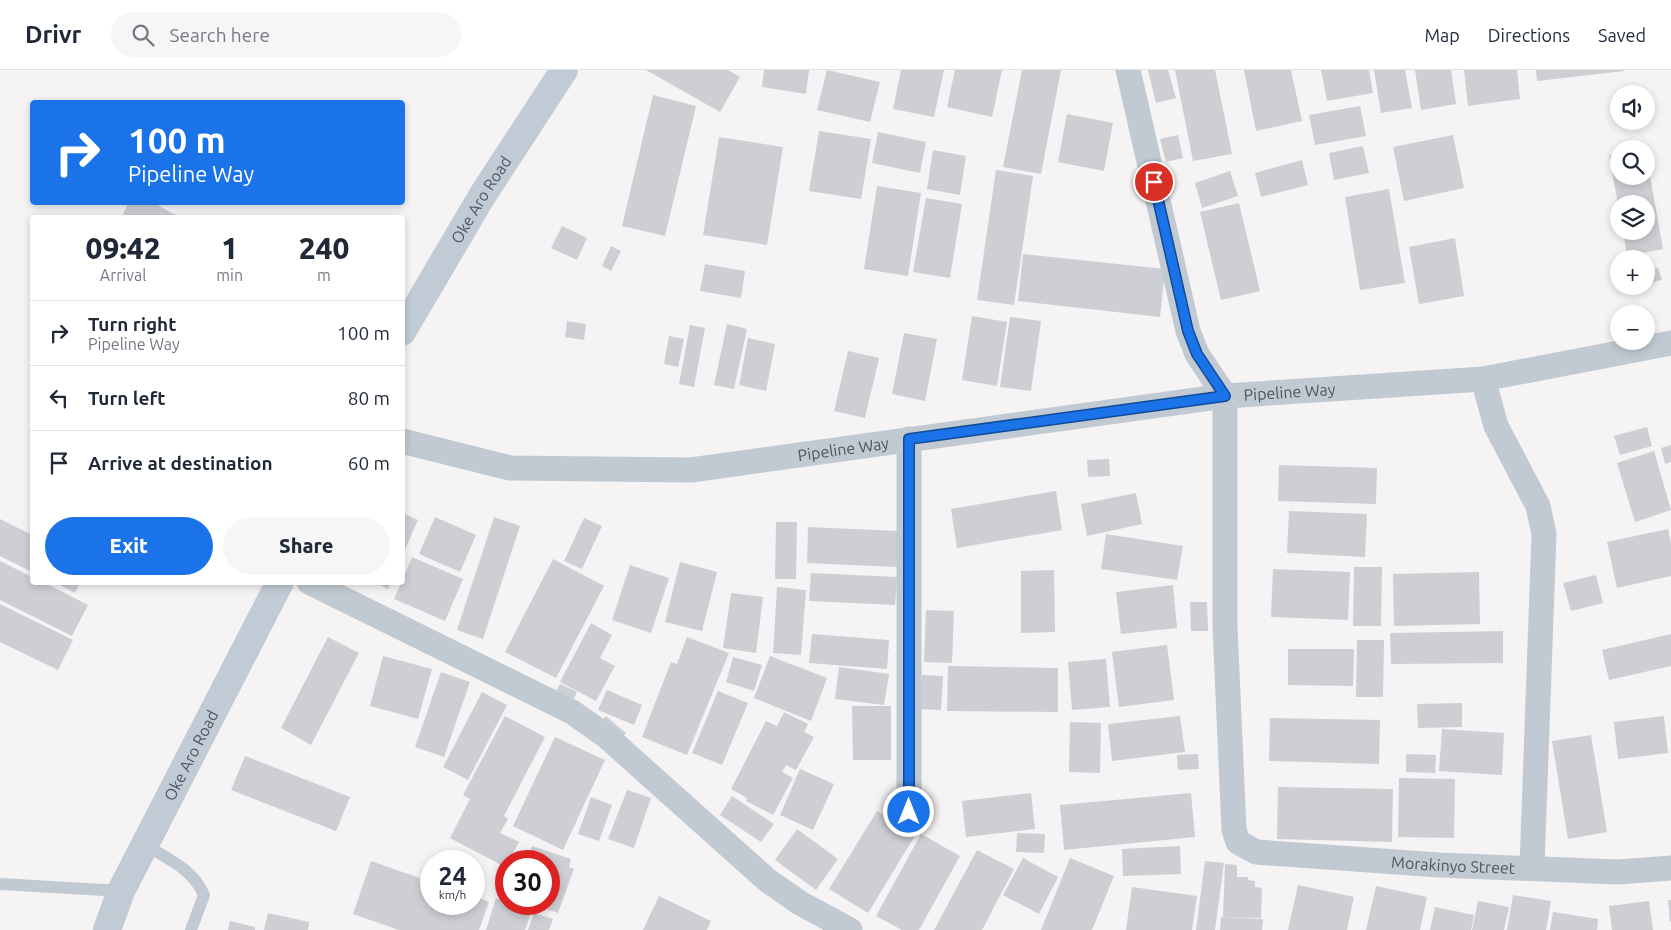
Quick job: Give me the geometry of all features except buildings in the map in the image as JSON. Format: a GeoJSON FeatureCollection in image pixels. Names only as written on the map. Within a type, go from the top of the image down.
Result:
{"type":"FeatureCollection","features":[{"type":"Feature","properties":{"kind":"main road","name":"Oke Aro Road"},"geometry":{"type":"LineString","coordinates":[[405,327],[482,196],[564,70]]}},
{"type":"Feature","properties":{"kind":"main road","name":"Oke Aro Road"},"geometry":{"type":"LineString","coordinates":[[109,930],[121,890],[278,585]]}},
{"type":"Feature","properties":{"kind":"street"},"geometry":{"type":"LineString","coordinates":[[1128,70],[1188,331],[1197,354],[1225,396]]}},
{"type":"Feature","properties":{"kind":"street","name":"Pipeline Way"},"geometry":{"type":"LineString","coordinates":[[405,442],[510,468],[691,470],[1225,396],[1483,379],[1671,343]]}},
{"type":"Feature","properties":{"kind":"street"},"geometry":{"type":"LineString","coordinates":[[1483,379],[1496,426],[1538,506],[1544,534],[1532,867]]}},
{"type":"Feature","properties":{"kind":"street","name":"Morakinyo Street"},"geometry":{"type":"LineString","coordinates":[[1225,396],[1225,627],[1234,830],[1238,842],[1256,852],[1439,864],[1618,872],[1671,868]]}},
{"type":"Feature","properties":{"kind":"street"},"geometry":{"type":"LineString","coordinates":[[909,439],[909,812]]}},
{"type":"Feature","properties":{"kind":"street"},"geometry":{"type":"LineString","coordinates":[[315,585],[572,712],[606,736],[767,880],[800,904],[850,930]]}},
{"type":"Feature","properties":{"kind":"lane"},"geometry":{"type":"LineString","coordinates":[[144,845],[185,868],[199,883],[204,895],[191,930]]}},
{"type":"Feature","properties":{"kind":"lane"},"geometry":{"type":"LineString","coordinates":[[0,884],[121,890]]}},
{"type":"Feature","properties":{"kind":"route"},"geometry":{"type":"LineString","coordinates":[[909,812],[909,439],[1225,396],[1197,354],[1188,331],[1154,182]]}}]}
